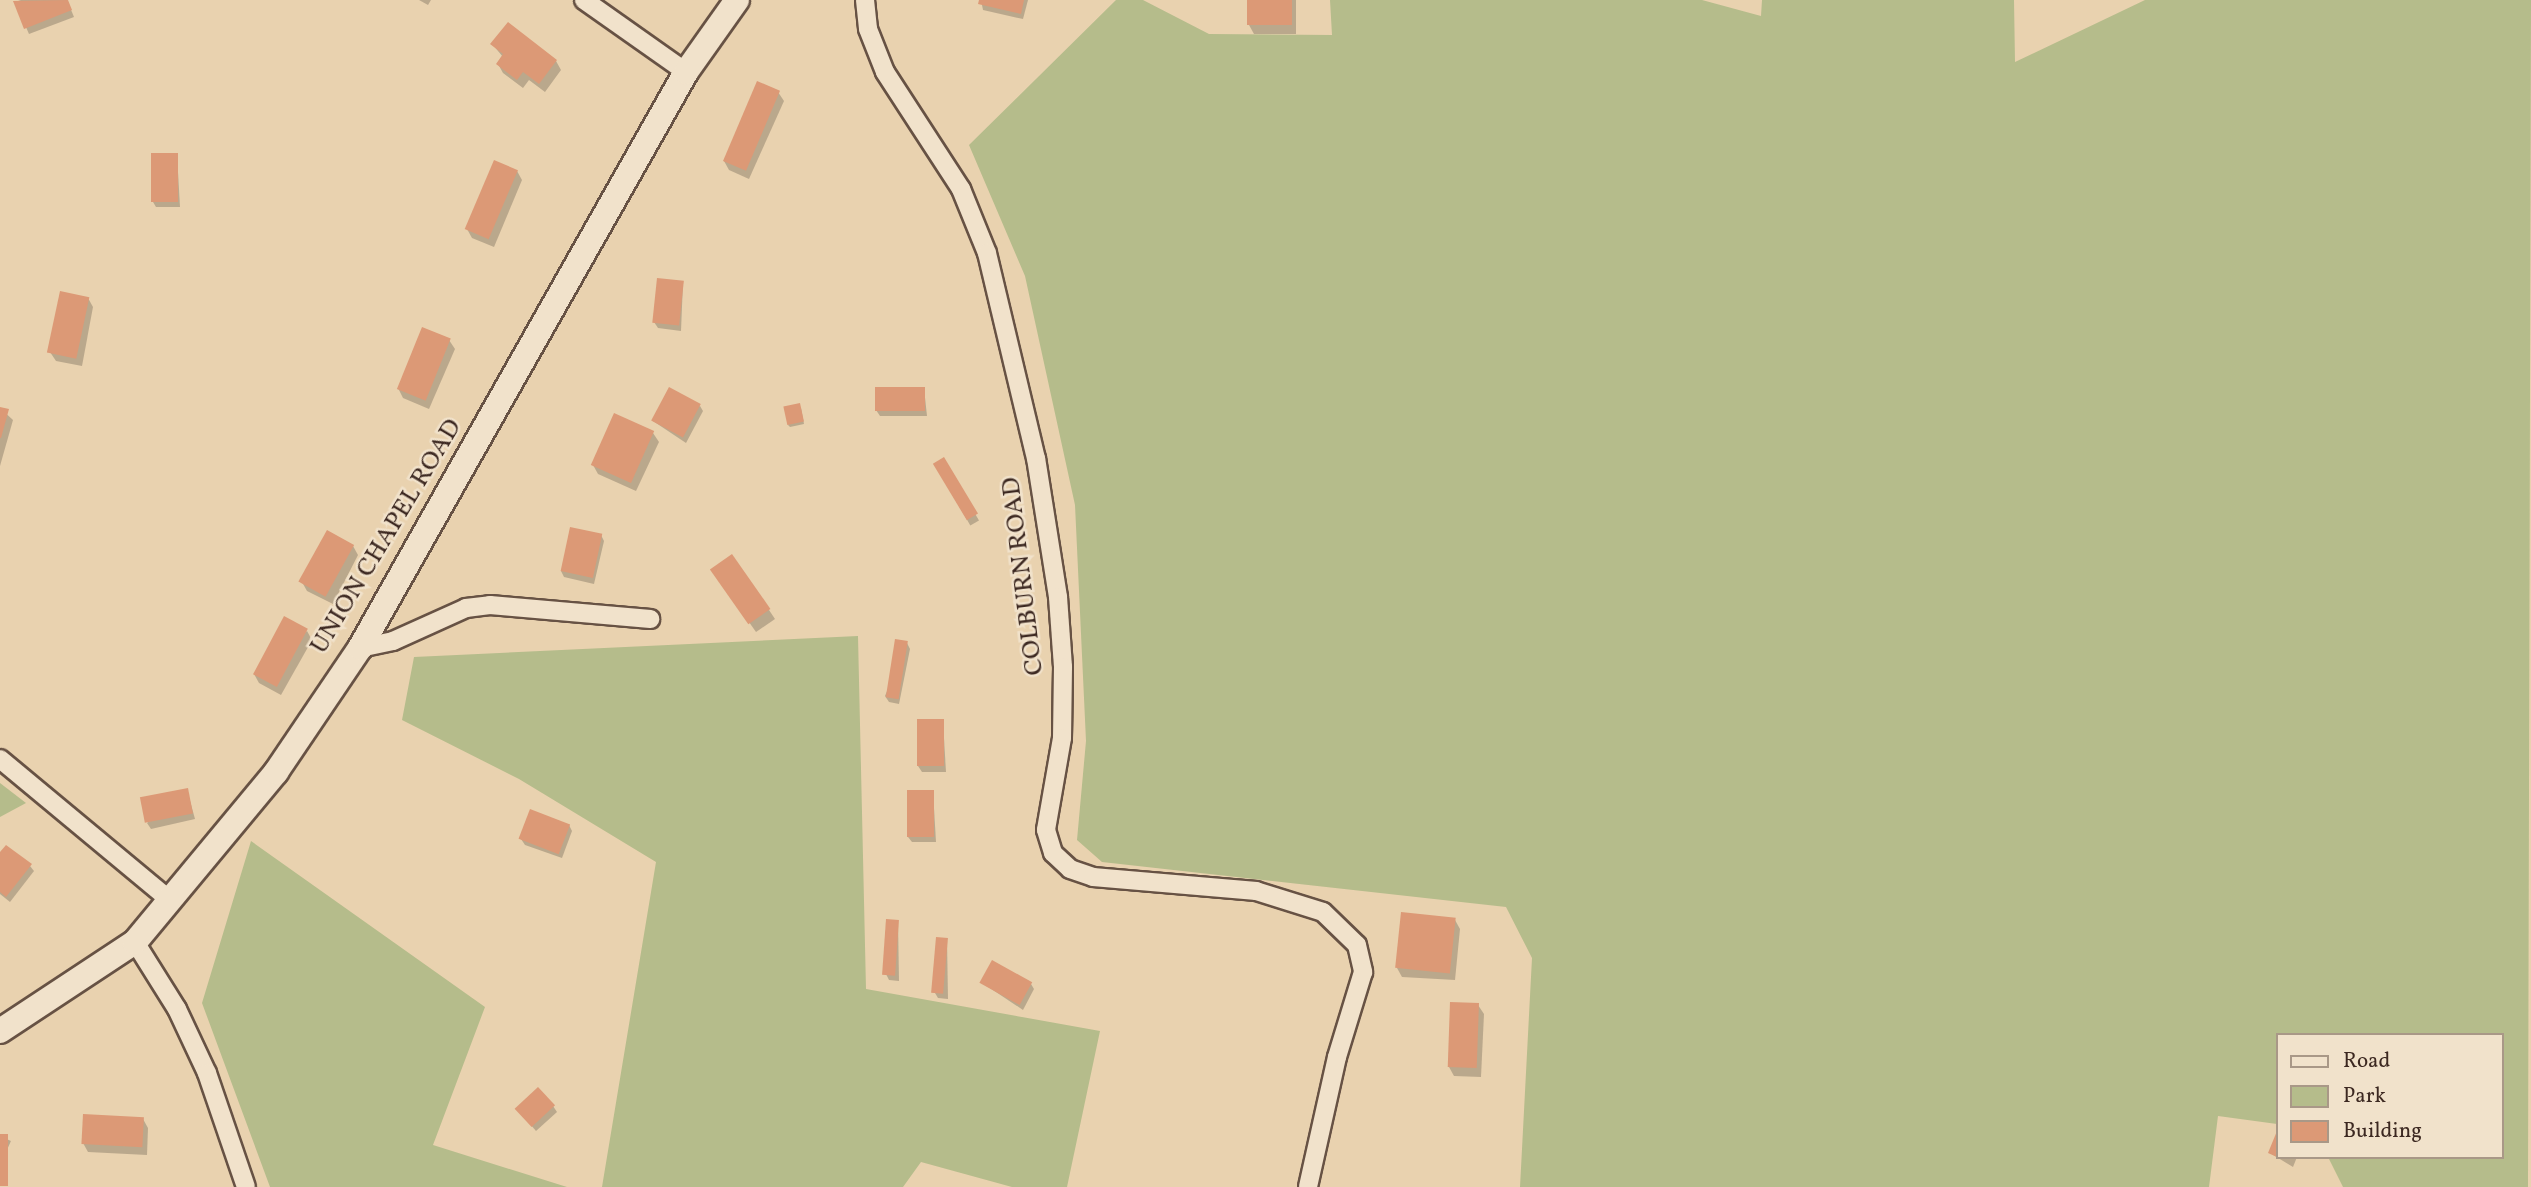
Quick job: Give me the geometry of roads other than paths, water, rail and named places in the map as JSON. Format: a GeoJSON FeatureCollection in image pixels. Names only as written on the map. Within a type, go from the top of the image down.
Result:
{"type":"FeatureCollection","features":[{"type":"Feature","properties":{"kind":"street"},"geometry":{"type":"LineString","coordinates":[[584,0],[686,72]]}},
{"type":"Feature","properties":{"kind":"street","name":"UNION CHAPEL ROAD"},"geometry":{"type":"LineString","coordinates":[[0,1031],[135,942],[276,772],[360,648],[686,72],[737,0]]}},
{"type":"Feature","properties":{"kind":"street","name":"COLBURN ROAD"},"geometry":{"type":"LineString","coordinates":[[864,0],[868,29],[885,72],[961,189],[987,253],[1036,458],[1055,574],[1063,667],[1062,738],[1046,830],[1053,853],[1070,869],[1093,877],[1256,891],[1323,912],[1357,945],[1363,972],[1343,1035],[1308,1187]]}},
{"type":"Feature","properties":{"kind":"street"},"geometry":{"type":"LineString","coordinates":[[360,648],[393,641],[466,608],[490,605],[650,619]]}},
{"type":"Feature","properties":{"kind":"street"},"geometry":{"type":"LineString","coordinates":[[0,759],[171,901]]}},
{"type":"Feature","properties":{"kind":"street"},"geometry":{"type":"LineString","coordinates":[[135,942],[177,1009],[207,1073],[246,1187]]}}]}
